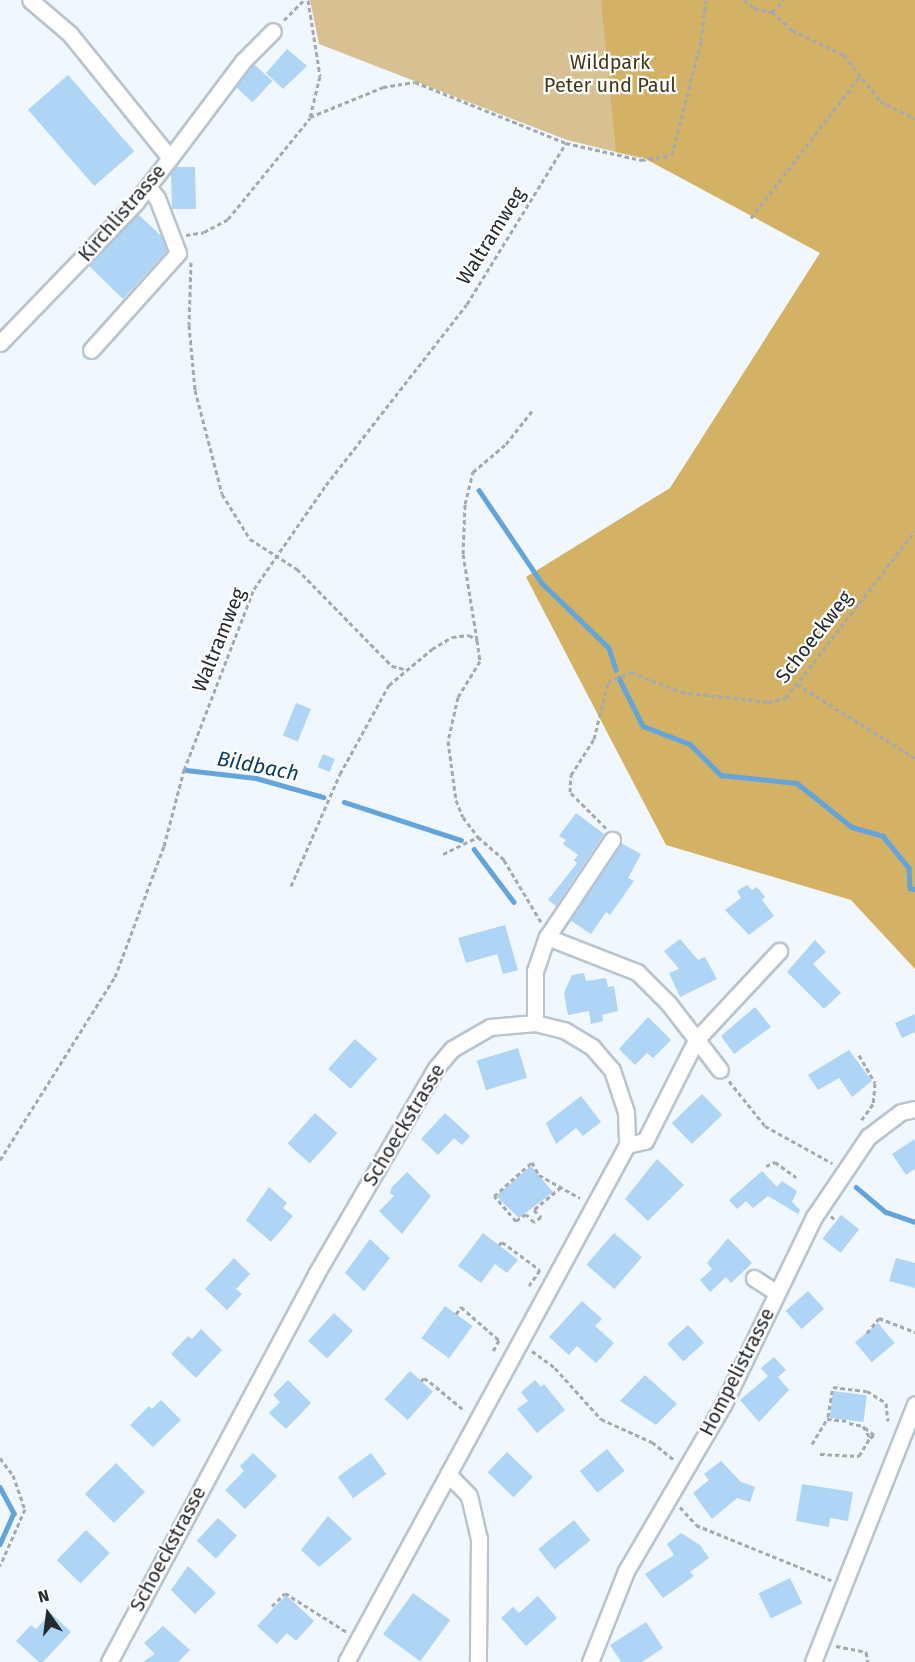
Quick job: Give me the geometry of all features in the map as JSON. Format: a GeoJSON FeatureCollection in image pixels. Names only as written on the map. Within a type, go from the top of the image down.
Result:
{"type":"FeatureCollection","features":[{"type":"Feature","properties":{"kind":"street","name":"Kirchlistrasse"},"geometry":{"type":"LineString","coordinates":[[0,343],[148,187],[170,158],[70,34],[30,0]]}},
{"type":"Feature","properties":{"kind":"street"},"geometry":{"type":"LineString","coordinates":[[170,158],[243,61],[273,31]]}},
{"type":"Feature","properties":{"kind":"street"},"geometry":{"type":"LineString","coordinates":[[91,350],[178,254],[158,198],[148,187]]}},
{"type":"Feature","properties":{"kind":"street"},"geometry":{"type":"LineString","coordinates":[[535,1023],[535,971],[547,937],[612,840]]}},
{"type":"Feature","properties":{"kind":"street"},"geometry":{"type":"LineString","coordinates":[[547,937],[637,972],[720,1070]]}},
{"type":"Feature","properties":{"kind":"street"},"geometry":{"type":"LineString","coordinates":[[627,1145],[645,1141],[696,1040],[778,951]]}},
{"type":"Feature","properties":{"kind":"street","name":"Schoeckstrasse"},"geometry":{"type":"LineString","coordinates":[[109,1662],[316,1274],[436,1068],[452,1049],[490,1027],[535,1023],[564,1030],[592,1047],[612,1070],[626,1112],[627,1145],[609,1184],[346,1662]]}},
{"type":"Feature","properties":{"kind":"street","name":"Hompelistrasse"},"geometry":{"type":"LineString","coordinates":[[590,1662],[626,1571],[724,1403],[814,1217],[868,1137],[901,1112],[915,1109]]}},
{"type":"Feature","properties":{"kind":"street"},"geometry":{"type":"LineString","coordinates":[[754,1278],[777,1293]]}},
{"type":"Feature","properties":{"kind":"street"},"geometry":{"type":"LineString","coordinates":[[813,1662],[915,1404]]}},
{"type":"Feature","properties":{"kind":"street"},"geometry":{"type":"LineString","coordinates":[[448,1474],[469,1496],[479,1539],[478,1662]]}},
{"type":"Feature","properties":{"kind":"path"},"geometry":{"type":"LineString","coordinates":[[273,31],[304,0]]}},
{"type":"Feature","properties":{"kind":"path"},"geometry":{"type":"LineString","coordinates":[[185,241],[183,235],[204,232],[228,219],[310,117],[320,76],[308,0]]}},
{"type":"Feature","properties":{"kind":"path"},"geometry":{"type":"LineString","coordinates":[[310,117],[382,87],[414,82],[566,143],[641,160],[672,154],[701,41],[706,0]]}},
{"type":"Feature","properties":{"kind":"path"},"geometry":{"type":"LineString","coordinates":[[744,0],[754,8],[772,12],[792,30],[844,55],[880,100],[915,119]]}},
{"type":"Feature","properties":{"kind":"path"},"geometry":{"type":"LineString","coordinates":[[772,12],[784,0]]}},
{"type":"Feature","properties":{"kind":"path"},"geometry":{"type":"LineString","coordinates":[[751,218],[860,76]]}},
{"type":"Feature","properties":{"kind":"path","name":"Waltramweg"},"geometry":{"type":"LineString","coordinates":[[0,1160],[115,977],[164,846],[184,770],[254,589],[326,485],[467,304],[566,143]]}},
{"type":"Feature","properties":{"kind":"path"},"geometry":{"type":"LineString","coordinates":[[189,256],[192,285],[189,325],[195,390],[206,445],[222,494],[250,539],[297,569],[392,666],[404,669]]}},
{"type":"Feature","properties":{"kind":"path"},"geometry":{"type":"LineString","coordinates":[[532,411],[506,444],[473,472],[465,504],[463,554],[480,662],[458,697],[448,741],[456,800],[462,817],[478,837],[504,860],[547,937]]}},
{"type":"Feature","properties":{"kind":"path","name":"Schoeckweg"},"geometry":{"type":"LineString","coordinates":[[612,840],[605,827],[570,792],[572,775],[594,739],[608,682],[631,672],[681,692],[768,702],[786,698],[915,531]]}},
{"type":"Feature","properties":{"kind":"path"},"geometry":{"type":"LineString","coordinates":[[291,886],[354,748],[389,685],[404,669],[452,637],[469,635],[477,640]]}},
{"type":"Feature","properties":{"kind":"path"},"geometry":{"type":"LineString","coordinates":[[796,683],[915,758]]}},
{"type":"Feature","properties":{"kind":"path"},"geometry":{"type":"LineString","coordinates":[[443,854],[461,849],[478,837]]}},
{"type":"Feature","properties":{"kind":"path"},"geometry":{"type":"LineString","coordinates":[[859,1055],[875,1083],[873,1104],[856,1126],[861,1131]]}},
{"type":"Feature","properties":{"kind":"path"},"geometry":{"type":"LineString","coordinates":[[720,1070],[765,1126],[836,1165]]}},
{"type":"Feature","properties":{"kind":"path"},"geometry":{"type":"LineString","coordinates":[[561,1187],[534,1210],[541,1217],[534,1222],[526,1214],[516,1221],[494,1196],[532,1162],[540,1170],[539,1175],[561,1187],[581,1198],[576,1205]]}},
{"type":"Feature","properties":{"kind":"path"},"geometry":{"type":"LineString","coordinates":[[766,1166],[775,1162],[796,1177]]}},
{"type":"Feature","properties":{"kind":"path"},"geometry":{"type":"LineString","coordinates":[[499,1245],[502,1242],[540,1270],[529,1286]]}},
{"type":"Feature","properties":{"kind":"path"},"geometry":{"type":"LineString","coordinates":[[456,1314],[461,1306],[499,1340],[492,1353]]}},
{"type":"Feature","properties":{"kind":"path"},"geometry":{"type":"LineString","coordinates":[[867,1333],[879,1318],[915,1332]]}},
{"type":"Feature","properties":{"kind":"path"},"geometry":{"type":"LineString","coordinates":[[528,1348],[555,1368],[601,1419],[652,1442],[668,1456]]}},
{"type":"Feature","properties":{"kind":"path"},"geometry":{"type":"LineString","coordinates":[[421,1381],[424,1378],[430,1382],[469,1414]]}},
{"type":"Feature","properties":{"kind":"path"},"geometry":{"type":"LineString","coordinates":[[812,1444],[826,1419],[833,1387],[867,1391],[886,1403],[888,1421]]}},
{"type":"Feature","properties":{"kind":"path"},"geometry":{"type":"LineString","coordinates":[[820,1454],[859,1456],[874,1431],[863,1425],[826,1419]]}},
{"type":"Feature","properties":{"kind":"path"},"geometry":{"type":"LineString","coordinates":[[863,1425],[870,1438]]}},
{"type":"Feature","properties":{"kind":"path"},"geometry":{"type":"LineString","coordinates":[[0,1458],[13,1475],[25,1509],[0,1566]]}},
{"type":"Feature","properties":{"kind":"path"},"geometry":{"type":"LineString","coordinates":[[669,1495],[696,1525],[836,1581]]}},
{"type":"Feature","properties":{"kind":"path"},"geometry":{"type":"LineString","coordinates":[[272,1606],[285,1593],[343,1630]]}},
{"type":"Feature","properties":{"kind":"path"},"geometry":{"type":"LineString","coordinates":[[820,1641],[866,1652],[868,1662]]}},
{"type":"Feature","properties":{"kind":"green space","name":"Wildpark Peter und Paul"},"geometry":{"type":"Polygon","coordinates":[[[310,0],[703,0],[671,153],[640,158],[567,140],[319,44],[310,0]]]}},
{"type":"Feature","properties":{"kind":"green space"},"geometry":{"type":"Polygon","coordinates":[[[601,0],[915,0],[915,969],[851,900],[666,845],[526,577],[670,488],[820,253],[642,157],[616,152],[601,0]]]}},
{"type":"Feature","properties":{"kind":"building"},"geometry":{"type":"Polygon","coordinates":[[[287,49],[307,66],[283,89],[266,73],[287,49]]]}},
{"type":"Feature","properties":{"kind":"building"},"geometry":{"type":"Polygon","coordinates":[[[254,64],[272,81],[253,102],[234,85],[254,64]]]}},
{"type":"Feature","properties":{"kind":"building"},"geometry":{"type":"Polygon","coordinates":[[[68,75],[134,151],[94,186],[28,110],[68,75]]]}},
{"type":"Feature","properties":{"kind":"building"},"geometry":{"type":"Polygon","coordinates":[[[176,167],[195,167],[196,209],[172,209],[171,173],[176,167]]]}},
{"type":"Feature","properties":{"kind":"building"},"geometry":{"type":"Polygon","coordinates":[[[138,214],[162,237],[167,251],[123,299],[88,265],[138,214]]]}},
{"type":"Feature","properties":{"kind":"building"},"geometry":{"type":"Polygon","coordinates":[[[296,703],[311,709],[298,741],[283,735],[296,703]]]}},
{"type":"Feature","properties":{"kind":"building"},"geometry":{"type":"Polygon","coordinates":[[[323,754],[335,759],[329,772],[318,767],[323,754]]]}},
{"type":"Feature","properties":{"kind":"building"},"geometry":{"type":"Polygon","coordinates":[[[576,813],[604,834],[556,906],[548,900],[577,863],[574,860],[578,855],[563,844],[566,840],[559,836],[576,813]]]}},
{"type":"Feature","properties":{"kind":"building"},"geometry":{"type":"Polygon","coordinates":[[[621,843],[641,854],[628,878],[634,881],[610,915],[606,912],[591,934],[570,920],[621,843]]]}},
{"type":"Feature","properties":{"kind":"building"},"geometry":{"type":"Polygon","coordinates":[[[747,885],[752,890],[757,887],[765,897],[762,900],[774,916],[749,935],[725,910],[741,898],[737,891],[747,885]]]}},
{"type":"Feature","properties":{"kind":"building"},"geometry":{"type":"Polygon","coordinates":[[[505,925],[518,970],[503,974],[497,954],[466,963],[458,938],[505,925]]]}},
{"type":"Feature","properties":{"kind":"building"},"geometry":{"type":"Polygon","coordinates":[[[680,939],[698,960],[705,957],[717,979],[680,997],[669,973],[679,969],[664,951],[680,939]]]}},
{"type":"Feature","properties":{"kind":"building"},"geometry":{"type":"Polygon","coordinates":[[[815,940],[826,952],[813,964],[841,993],[824,1009],[787,972],[815,940]]]}},
{"type":"Feature","properties":{"kind":"building"},"geometry":{"type":"Polygon","coordinates":[[[584,973],[586,981],[606,978],[608,987],[614,986],[618,1011],[602,1015],[603,1021],[591,1024],[589,1011],[568,1015],[564,993],[572,975],[584,973]]]}},
{"type":"Feature","properties":{"kind":"building"},"geometry":{"type":"Polygon","coordinates":[[[755,1007],[771,1027],[734,1054],[721,1036],[755,1007]]]}},
{"type":"Feature","properties":{"kind":"building"},"geometry":{"type":"Polygon","coordinates":[[[915,1014],[915,1032],[902,1038],[895,1023],[915,1014]]]}},
{"type":"Feature","properties":{"kind":"building"},"geometry":{"type":"Polygon","coordinates":[[[648,1017],[671,1040],[653,1058],[647,1053],[635,1065],[619,1049],[648,1017]]]}},
{"type":"Feature","properties":{"kind":"building"},"geometry":{"type":"Polygon","coordinates":[[[355,1039],[377,1059],[351,1089],[328,1069],[355,1039]]]}},
{"type":"Feature","properties":{"kind":"building"},"geometry":{"type":"Polygon","coordinates":[[[518,1048],[527,1078],[486,1090],[477,1061],[518,1048]]]}},
{"type":"Feature","properties":{"kind":"building"},"geometry":{"type":"Polygon","coordinates":[[[849,1050],[872,1081],[852,1097],[839,1078],[818,1090],[808,1075],[849,1050]]]}},
{"type":"Feature","properties":{"kind":"building"},"geometry":{"type":"Polygon","coordinates":[[[702,1094],[722,1115],[692,1144],[672,1123],[702,1094]]]}},
{"type":"Feature","properties":{"kind":"building"},"geometry":{"type":"Polygon","coordinates":[[[581,1096],[601,1122],[583,1136],[576,1128],[556,1144],[546,1123],[581,1096]]]}},
{"type":"Feature","properties":{"kind":"building"},"geometry":{"type":"Polygon","coordinates":[[[315,1113],[337,1133],[310,1164],[288,1143],[315,1113]]]}},
{"type":"Feature","properties":{"kind":"building"},"geometry":{"type":"Polygon","coordinates":[[[445,1113],[470,1136],[462,1145],[454,1138],[438,1155],[421,1139],[445,1113]]]}},
{"type":"Feature","properties":{"kind":"building"},"geometry":{"type":"Polygon","coordinates":[[[915,1139],[915,1169],[906,1175],[892,1154],[915,1139]]]}},
{"type":"Feature","properties":{"kind":"building"},"geometry":{"type":"Polygon","coordinates":[[[657,1159],[684,1185],[648,1221],[625,1199],[657,1159]]]}},
{"type":"Feature","properties":{"kind":"building"},"geometry":{"type":"Polygon","coordinates":[[[531,1166],[553,1192],[519,1218],[496,1196],[531,1166]]]}},
{"type":"Feature","properties":{"kind":"building"},"geometry":{"type":"Polygon","coordinates":[[[762,1171],[777,1187],[782,1181],[797,1191],[792,1202],[800,1210],[798,1214],[768,1196],[753,1208],[746,1201],[737,1209],[729,1200],[762,1171]]]}},
{"type":"Feature","properties":{"kind":"building"},"geometry":{"type":"Polygon","coordinates":[[[407,1172],[431,1196],[402,1234],[379,1211],[394,1196],[390,1193],[392,1187],[407,1172]]]}},
{"type":"Feature","properties":{"kind":"building"},"geometry":{"type":"Polygon","coordinates":[[[269,1187],[287,1203],[283,1208],[293,1216],[271,1242],[246,1220],[269,1187]]]}},
{"type":"Feature","properties":{"kind":"building"},"geometry":{"type":"Polygon","coordinates":[[[841,1215],[859,1229],[841,1253],[823,1239],[841,1215]]]}},
{"type":"Feature","properties":{"kind":"building"},"geometry":{"type":"Polygon","coordinates":[[[483,1233],[518,1260],[507,1273],[495,1264],[481,1283],[458,1266],[483,1233]]]}},
{"type":"Feature","properties":{"kind":"building"},"geometry":{"type":"Polygon","coordinates":[[[614,1233],[642,1257],[614,1289],[586,1265],[614,1233]]]}},
{"type":"Feature","properties":{"kind":"building"},"geometry":{"type":"Polygon","coordinates":[[[728,1238],[752,1263],[731,1283],[726,1277],[710,1292],[700,1280],[712,1269],[707,1263],[728,1238]]]}},
{"type":"Feature","properties":{"kind":"building"},"geometry":{"type":"Polygon","coordinates":[[[370,1239],[390,1258],[364,1291],[345,1273],[370,1239]]]}},
{"type":"Feature","properties":{"kind":"building"},"geometry":{"type":"Polygon","coordinates":[[[234,1258],[250,1274],[236,1289],[242,1294],[227,1310],[205,1289],[234,1258]]]}},
{"type":"Feature","properties":{"kind":"building"},"geometry":{"type":"Polygon","coordinates":[[[896,1258],[915,1263],[915,1288],[889,1281],[896,1258]]]}},
{"type":"Feature","properties":{"kind":"building"},"geometry":{"type":"Polygon","coordinates":[[[808,1291],[824,1309],[802,1329],[786,1311],[808,1291]]]}},
{"type":"Feature","properties":{"kind":"building"},"geometry":{"type":"Polygon","coordinates":[[[582,1301],[602,1319],[595,1326],[614,1343],[596,1363],[577,1346],[569,1355],[549,1337],[582,1301]]]}},
{"type":"Feature","properties":{"kind":"building"},"geometry":{"type":"Polygon","coordinates":[[[445,1306],[473,1326],[449,1358],[421,1338],[445,1306]]]}},
{"type":"Feature","properties":{"kind":"building"},"geometry":{"type":"Polygon","coordinates":[[[334,1313],[353,1331],[327,1359],[308,1341],[334,1313]]]}},
{"type":"Feature","properties":{"kind":"building"},"geometry":{"type":"Polygon","coordinates":[[[878,1323],[895,1343],[872,1362],[855,1342],[878,1323]]]}},
{"type":"Feature","properties":{"kind":"building"},"geometry":{"type":"Polygon","coordinates":[[[688,1325],[704,1343],[683,1362],[667,1344],[688,1325]]]}},
{"type":"Feature","properties":{"kind":"building"},"geometry":{"type":"Polygon","coordinates":[[[201,1329],[222,1350],[196,1378],[171,1354],[188,1336],[192,1339],[201,1329]]]}},
{"type":"Feature","properties":{"kind":"building"},"geometry":{"type":"Polygon","coordinates":[[[774,1357],[786,1370],[778,1377],[789,1390],[759,1422],[740,1400],[768,1376],[761,1368],[774,1357]]]}},
{"type":"Feature","properties":{"kind":"building"},"geometry":{"type":"Polygon","coordinates":[[[410,1371],[433,1392],[408,1420],[385,1399],[410,1371]]]}},
{"type":"Feature","properties":{"kind":"building"},"geometry":{"type":"Polygon","coordinates":[[[645,1375],[677,1404],[656,1425],[620,1401],[645,1375]]]}},
{"type":"Feature","properties":{"kind":"building"},"geometry":{"type":"Polygon","coordinates":[[[288,1380],[311,1403],[286,1429],[269,1413],[280,1402],[273,1395],[288,1380]]]}},
{"type":"Feature","properties":{"kind":"building"},"geometry":{"type":"Polygon","coordinates":[[[535,1380],[541,1387],[544,1384],[565,1410],[537,1433],[517,1409],[528,1401],[521,1392],[535,1380]]]}},
{"type":"Feature","properties":{"kind":"building"},"geometry":{"type":"Polygon","coordinates":[[[833,1391],[867,1395],[863,1422],[830,1418],[833,1391]]]}},
{"type":"Feature","properties":{"kind":"building"},"geometry":{"type":"Polygon","coordinates":[[[161,1400],[181,1420],[153,1447],[130,1425],[149,1406],[152,1409],[161,1400]]]}},
{"type":"Feature","properties":{"kind":"building"},"geometry":{"type":"Polygon","coordinates":[[[607,1449],[625,1471],[597,1493],[580,1471],[607,1449]]]}},
{"type":"Feature","properties":{"kind":"building"},"geometry":{"type":"Polygon","coordinates":[[[507,1452],[533,1477],[513,1497],[488,1472],[507,1452]]]}},
{"type":"Feature","properties":{"kind":"building"},"geometry":{"type":"Polygon","coordinates":[[[253,1453],[277,1476],[245,1509],[225,1490],[244,1471],[240,1466],[253,1453]]]}},
{"type":"Feature","properties":{"kind":"building"},"geometry":{"type":"Polygon","coordinates":[[[371,1453],[386,1474],[353,1498],[338,1477],[371,1453]]]}},
{"type":"Feature","properties":{"kind":"building"},"geometry":{"type":"Polygon","coordinates":[[[721,1461],[741,1482],[755,1487],[750,1502],[737,1498],[712,1519],[693,1493],[709,1480],[704,1474],[721,1461]]]}},
{"type":"Feature","properties":{"kind":"building"},"geometry":{"type":"Polygon","coordinates":[[[116,1463],[145,1492],[114,1523],[85,1494],[116,1463]]]}},
{"type":"Feature","properties":{"kind":"building"},"geometry":{"type":"Polygon","coordinates":[[[802,1484],[853,1492],[848,1521],[830,1518],[829,1527],[796,1521],[802,1484]]]}},
{"type":"Feature","properties":{"kind":"building"},"geometry":{"type":"Polygon","coordinates":[[[328,1516],[352,1539],[319,1567],[301,1550],[328,1516]]]}},
{"type":"Feature","properties":{"kind":"building"},"geometry":{"type":"Polygon","coordinates":[[[218,1518],[237,1536],[216,1558],[197,1541],[218,1518]]]}},
{"type":"Feature","properties":{"kind":"building"},"geometry":{"type":"Polygon","coordinates":[[[574,1520],[590,1540],[555,1569],[538,1549],[574,1520]]]}},
{"type":"Feature","properties":{"kind":"building"},"geometry":{"type":"Polygon","coordinates":[[[86,1530],[110,1553],[81,1583],[57,1560],[86,1530]]]}},
{"type":"Feature","properties":{"kind":"building"},"geometry":{"type":"Polygon","coordinates":[[[681,1533],[700,1545],[709,1558],[690,1572],[694,1576],[663,1598],[645,1574],[674,1555],[667,1544],[681,1533]]]}},
{"type":"Feature","properties":{"kind":"building"},"geometry":{"type":"Polygon","coordinates":[[[188,1566],[216,1593],[195,1614],[171,1590],[188,1566]]]}},
{"type":"Feature","properties":{"kind":"building"},"geometry":{"type":"Polygon","coordinates":[[[790,1578],[802,1603],[771,1619],[759,1593],[790,1578]]]}},
{"type":"Feature","properties":{"kind":"building"},"geometry":{"type":"Polygon","coordinates":[[[413,1593],[450,1620],[420,1661],[383,1634],[413,1593]]]}},
{"type":"Feature","properties":{"kind":"building"},"geometry":{"type":"Polygon","coordinates":[[[286,1595],[314,1621],[296,1641],[287,1633],[277,1644],[257,1626],[286,1595]]]}},
{"type":"Feature","properties":{"kind":"building"},"geometry":{"type":"Polygon","coordinates":[[[538,1596],[557,1618],[526,1646],[501,1618],[513,1607],[519,1613],[538,1596]]]}},
{"type":"Feature","properties":{"kind":"building"},"geometry":{"type":"Polygon","coordinates":[[[51,1613],[71,1632],[43,1662],[39,1662],[16,1641],[31,1625],[36,1629],[51,1613]]]}},
{"type":"Feature","properties":{"kind":"building"},"geometry":{"type":"Polygon","coordinates":[[[646,1622],[663,1648],[642,1662],[621,1662],[610,1645],[646,1622]]]}},
{"type":"Feature","properties":{"kind":"building"},"geometry":{"type":"Polygon","coordinates":[[[163,1626],[190,1650],[178,1662],[143,1662],[155,1654],[144,1643],[163,1626]]]}},
{"type":"Feature","properties":{"kind":"waterway"},"geometry":{"type":"LineString","coordinates":[[479,490],[542,583],[609,648],[616,670]]}},
{"type":"Feature","properties":{"kind":"waterway"},"geometry":{"type":"LineString","coordinates":[[619,678],[643,726],[690,744],[721,775],[797,783],[852,827],[883,836],[909,868],[910,888],[915,889]]}},
{"type":"Feature","properties":{"kind":"waterway","name":"Bildbach"},"geometry":{"type":"LineString","coordinates":[[186,770],[256,778],[323,797]]}},
{"type":"Feature","properties":{"kind":"waterway","name":"Bildbach"},"geometry":{"type":"LineString","coordinates":[[344,802],[461,840]]}},
{"type":"Feature","properties":{"kind":"waterway","name":"Bildbach"},"geometry":{"type":"LineString","coordinates":[[474,849],[514,902]]}},
{"type":"Feature","properties":{"kind":"waterway","name":"Bildbach"},"geometry":{"type":"LineString","coordinates":[[856,1187],[886,1212],[915,1222]]}},
{"type":"Feature","properties":{"kind":"waterway"},"geometry":{"type":"LineString","coordinates":[[0,1487],[14,1513],[0,1544]]}}]}
